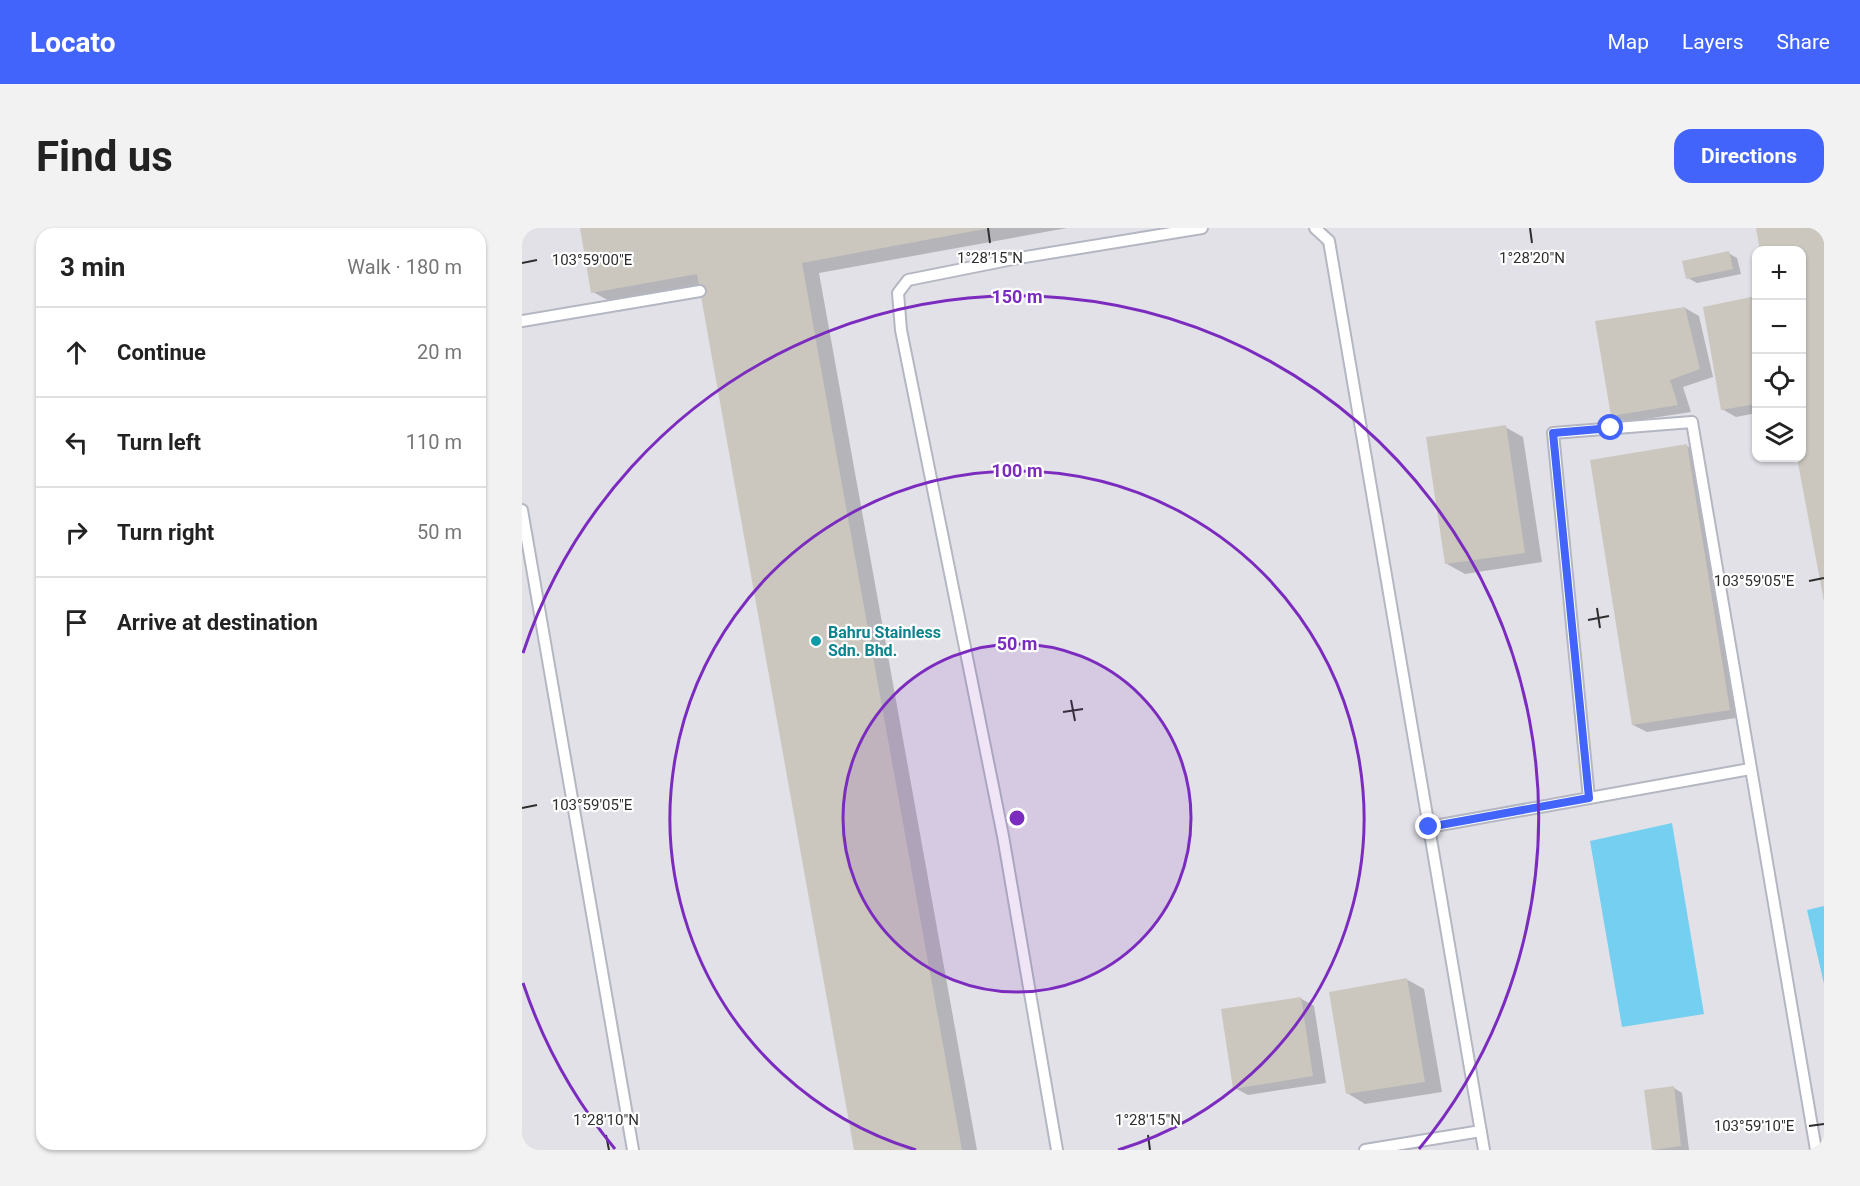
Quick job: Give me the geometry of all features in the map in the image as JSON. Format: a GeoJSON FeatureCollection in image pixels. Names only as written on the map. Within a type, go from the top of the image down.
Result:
{"type":"FeatureCollection","features":[{"type":"Feature","properties":{"kind":"lane"},"geometry":{"type":"LineString","coordinates":[[1057,1150],[1003,836],[901,330],[898,293],[908,280],[1013,259],[1202,228]]}},
{"type":"Feature","properties":{"kind":"lane"},"geometry":{"type":"LineString","coordinates":[[1315,228],[1329,241],[1484,1150]]}},
{"type":"Feature","properties":{"kind":"lane"},"geometry":{"type":"LineString","coordinates":[[522,321],[700,291]]}},
{"type":"Feature","properties":{"kind":"lane"},"geometry":{"type":"LineString","coordinates":[[1589,798],[1553,433],[1692,422],[1816,1150]]}},
{"type":"Feature","properties":{"kind":"lane"},"geometry":{"type":"LineString","coordinates":[[522,510],[633,1150]]}},
{"type":"Feature","properties":{"kind":"lane"},"geometry":{"type":"LineString","coordinates":[[1429,827],[1750,769]]}},
{"type":"Feature","properties":{"kind":"lane"},"geometry":{"type":"LineString","coordinates":[[1365,1150],[1481,1131]]}},
{"type":"Feature","properties":{"kind":"shaded area"},"geometry":{"type":"Polygon","coordinates":[[[522,228],[1824,228],[1824,1150],[522,1150],[522,228]]]}},
{"type":"Feature","properties":{"kind":"water"},"geometry":{"type":"Polygon","coordinates":[[[1672,823],[1704,1014],[1622,1027],[1590,841],[1672,823]]]}},
{"type":"Feature","properties":{"kind":"water"},"geometry":{"type":"Polygon","coordinates":[[[1824,906],[1824,984],[1807,910],[1824,906]]]}},
{"type":"Feature","properties":{"kind":"building","name":"Bahru Stainless Sdn. Bhd."},"geometry":{"type":"Polygon","coordinates":[[[580,228],[990,228],[802,263],[962,1150],[854,1150],[697,274],[591,293],[580,228]]]}},
{"type":"Feature","properties":{"kind":"building"},"geometry":{"type":"Polygon","coordinates":[[[1756,228],[1824,228],[1824,601],[1798,462],[1806,462],[1806,246],[1759,246],[1756,228]]]}},
{"type":"Feature","properties":{"kind":"building"},"geometry":{"type":"Polygon","coordinates":[[[1729,251],[1733,269],[1686,279],[1682,261],[1729,251]]]}},
{"type":"Feature","properties":{"kind":"building"},"geometry":{"type":"Polygon","coordinates":[[[1752,297],[1752,405],[1721,410],[1703,307],[1752,297]]]}},
{"type":"Feature","properties":{"kind":"building"},"geometry":{"type":"Polygon","coordinates":[[[1685,307],[1700,369],[1670,380],[1678,405],[1611,416],[1595,321],[1685,307]]]}},
{"type":"Feature","properties":{"kind":"building"},"geometry":{"type":"Polygon","coordinates":[[[1506,425],[1525,553],[1445,564],[1426,437],[1506,425]]]}},
{"type":"Feature","properties":{"kind":"building"},"geometry":{"type":"Polygon","coordinates":[[[1687,444],[1730,710],[1632,725],[1590,460],[1687,444]]]}},
{"type":"Feature","properties":{"kind":"building"},"geometry":{"type":"Polygon","coordinates":[[[1407,978],[1425,1082],[1346,1094],[1329,992],[1407,978]]]}},
{"type":"Feature","properties":{"kind":"building"},"geometry":{"type":"Polygon","coordinates":[[[1301,997],[1313,1076],[1233,1089],[1221,1009],[1301,997]]]}},
{"type":"Feature","properties":{"kind":"building"},"geometry":{"type":"Polygon","coordinates":[[[1674,1086],[1681,1146],[1652,1150],[1644,1090],[1674,1086]]]}},
{"type":"Feature","properties":{"kind":"place","name":"Bahru Stainless Sdn. Bhd."},"geometry":{"type":"Point","coordinates":[816,641]}},
{"type":"Feature","properties":{"kind":"route"},"geometry":{"type":"LineString","coordinates":[[1429,827],[1589,798],[1553,433],[1611,428]]}}]}
